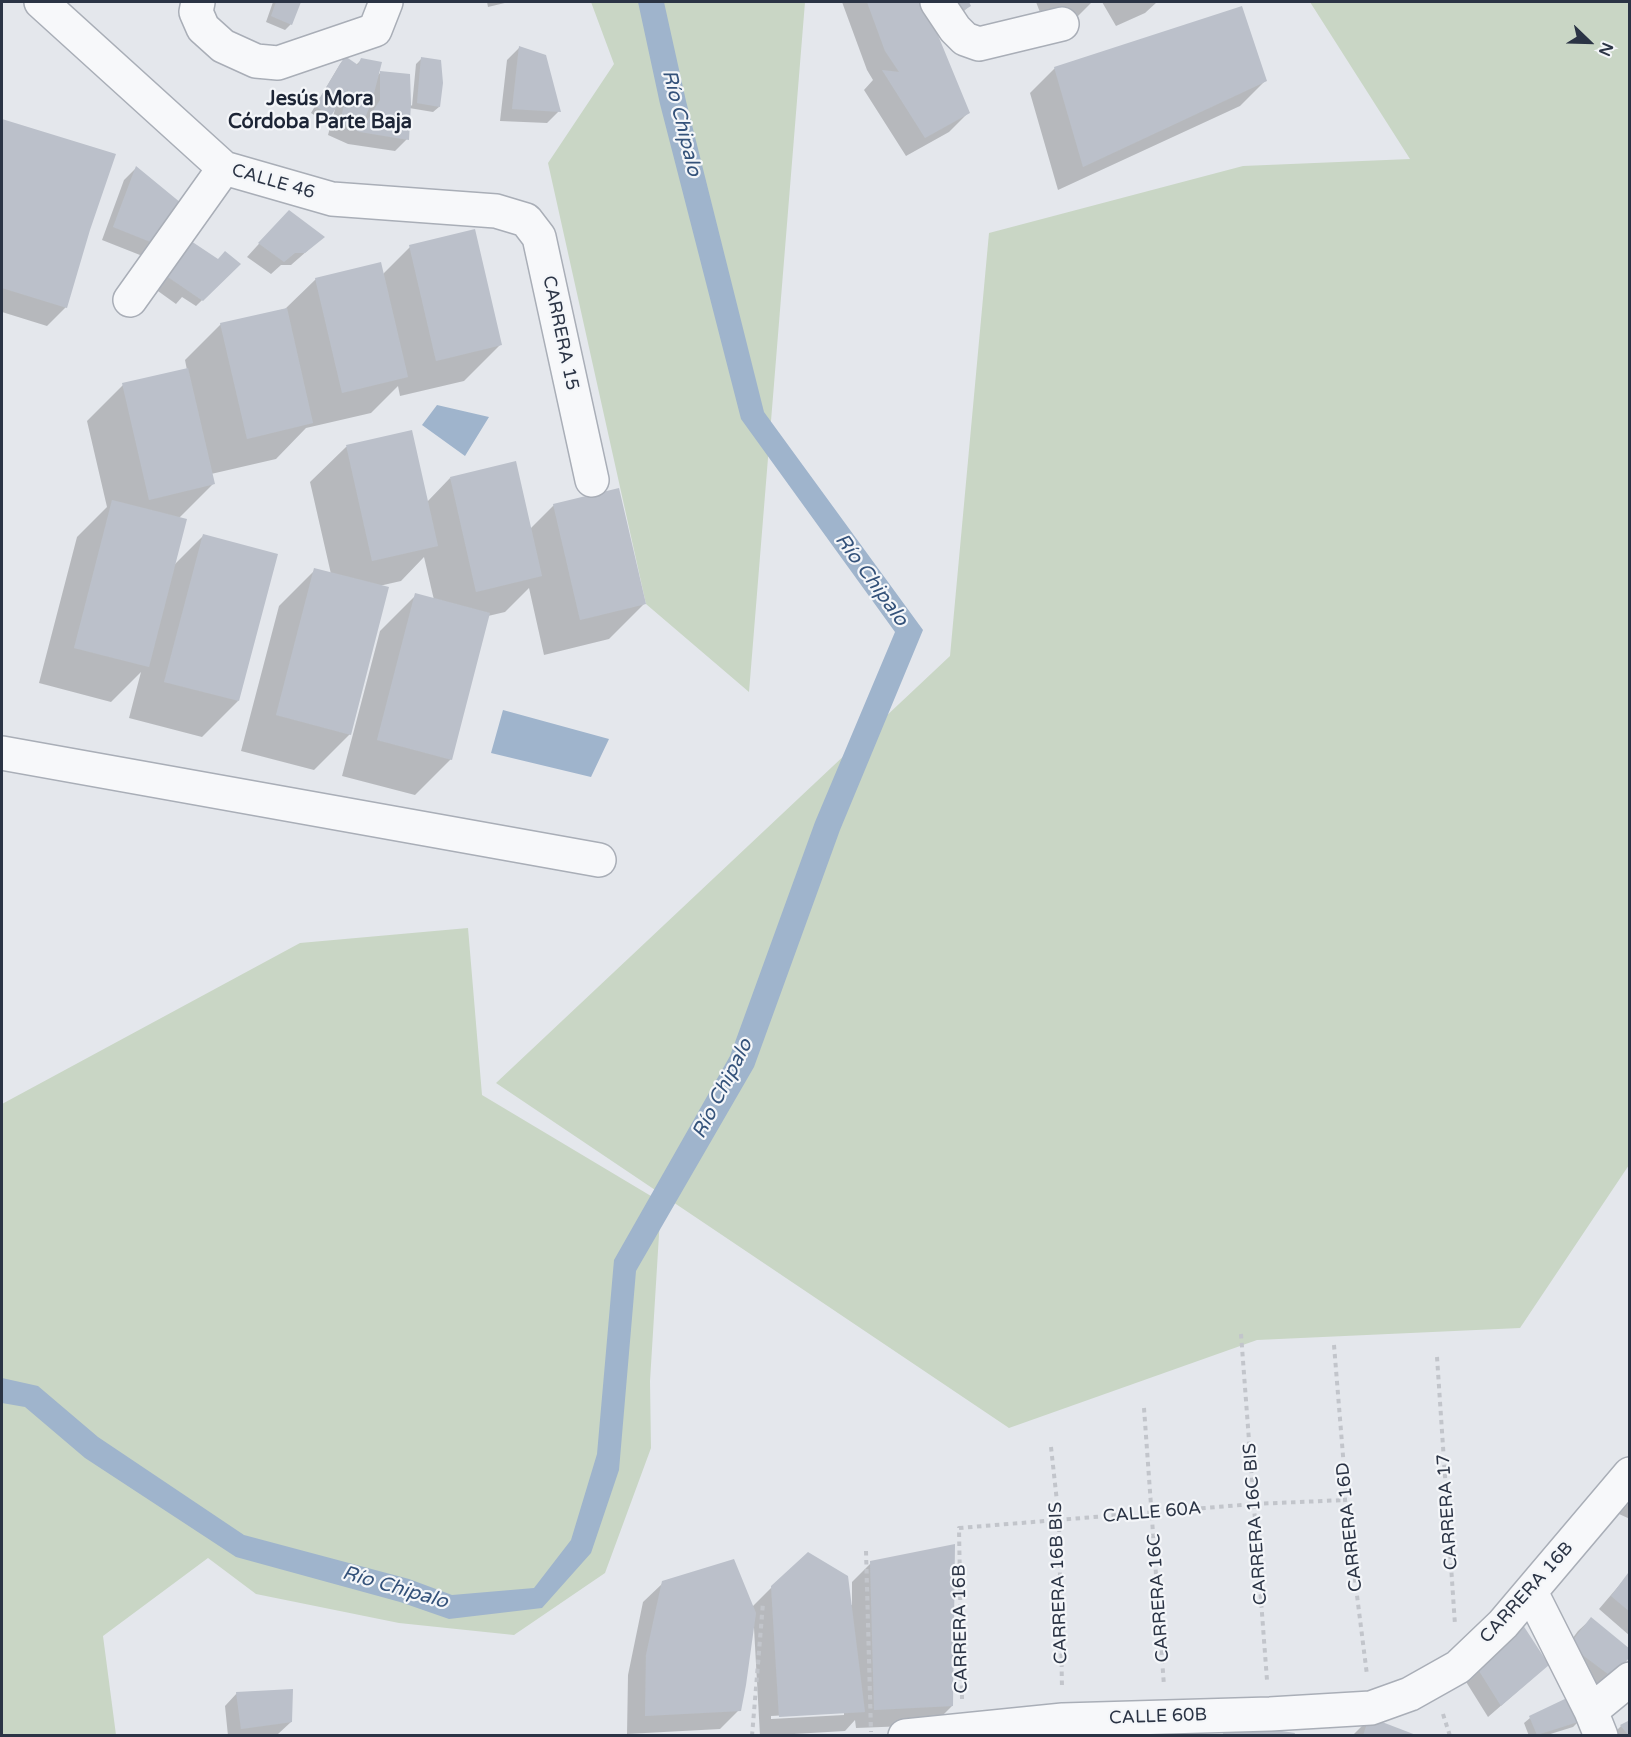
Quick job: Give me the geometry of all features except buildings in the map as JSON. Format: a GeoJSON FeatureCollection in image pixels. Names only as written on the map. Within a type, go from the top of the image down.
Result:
{"type":"FeatureCollection","features":[{"type":"Feature","properties":{"kind":"street","name":"CALLE 46"},"geometry":{"type":"LineString","coordinates":[[41,2],[224,168],[332,199],[496,211]]}},
{"type":"Feature","properties":{"kind":"street"},"geometry":{"type":"LineString","coordinates":[[197,7],[203,28],[223,46],[256,61],[278,63],[375,30],[386,2]]}},
{"type":"Feature","properties":{"kind":"street"},"geometry":{"type":"LineString","coordinates":[[938,2],[955,29],[965,39],[979,44],[1062,24]]}},
{"type":"Feature","properties":{"kind":"street"},"geometry":{"type":"LineString","coordinates":[[130,300],[224,168]]}},
{"type":"Feature","properties":{"kind":"street","name":"CARRERA 15"},"geometry":{"type":"LineString","coordinates":[[496,211],[526,220],[538,237],[592,480]]}},
{"type":"Feature","properties":{"kind":"street"},"geometry":{"type":"LineString","coordinates":[[2,753],[599,860]]}},
{"type":"Feature","properties":{"kind":"street","name":"CARRERA 16B"},"geometry":{"type":"LineString","coordinates":[[1410,1694],[1458,1667],[1503,1624],[1629,1474]]}},
{"type":"Feature","properties":{"kind":"street"},"geometry":{"type":"LineString","coordinates":[[1531,1592],[1596,1723],[1629,1679]]}},
{"type":"Feature","properties":{"kind":"street","name":"CALLE 60B"},"geometry":{"type":"LineString","coordinates":[[905,1736],[1063,1720],[1270,1714],[1371,1708],[1410,1694]]}},
{"type":"Feature","properties":{"kind":"path","name":"CARRERA 16C BIS"},"geometry":{"type":"LineString","coordinates":[[1241,1334],[1270,1714]]}},
{"type":"Feature","properties":{"kind":"path","name":"CARRERA 16D"},"geometry":{"type":"LineString","coordinates":[[1334,1345],[1345,1500],[1371,1708]]}},
{"type":"Feature","properties":{"kind":"path","name":"CARRERA 17"},"geometry":{"type":"LineString","coordinates":[[1437,1357],[1458,1667]]}},
{"type":"Feature","properties":{"kind":"path","name":"CARRERA 16C"},"geometry":{"type":"LineString","coordinates":[[1144,1408],[1154,1513],[1166,1716]]}},
{"type":"Feature","properties":{"kind":"path","name":"CARRERA 16B BIS"},"geometry":{"type":"LineString","coordinates":[[1051,1447],[1059,1520],[1063,1720]]}},
{"type":"Feature","properties":{"kind":"path","name":"CALLE 60A"},"geometry":{"type":"LineString","coordinates":[[959,1528],[1254,1504],[1345,1500]]}},
{"type":"Feature","properties":{"kind":"path","name":"CARRERA 16B"},"geometry":{"type":"LineString","coordinates":[[959,1528],[962,1729]]}},
{"type":"Feature","properties":{"kind":"path"},"geometry":{"type":"LineString","coordinates":[[866,1551],[871,1736]]}},
{"type":"Feature","properties":{"kind":"path"},"geometry":{"type":"LineString","coordinates":[[752,1736],[763,1603]]}},
{"type":"Feature","properties":{"kind":"green space"},"geometry":{"type":"Polygon","coordinates":[[[591,2],[805,2],[749,692],[646,604],[548,163],[614,64],[591,2]]]}},
{"type":"Feature","properties":{"kind":"green space"},"geometry":{"type":"Polygon","coordinates":[[[1310,2],[1629,2],[1629,1165],[1520,1328],[1257,1340],[1009,1428],[496,1083],[950,656],[989,233],[1243,166],[1410,159],[1310,2]]]}},
{"type":"Feature","properties":{"kind":"green space"},"geometry":{"type":"Polygon","coordinates":[[[468,928],[482,1095],[661,1202],[650,1381],[651,1448],[605,1573],[514,1635],[399,1623],[256,1594],[208,1558],[103,1636],[116,1735],[2,1736],[2,1104],[300,943],[468,928]]]}},
{"type":"Feature","properties":{"kind":"water","name":"Río Chipalo"},"geometry":{"type":"Polygon","coordinates":[[[638,2],[664,2],[686,101],[764,412],[923,630],[840,830],[754,1067],[636,1271],[619,1470],[591,1553],[542,1608],[449,1619],[400,1602],[236,1557],[85,1458],[25,1407],[2,1403],[2,1378],[38,1386],[98,1437],[244,1535],[409,1579],[452,1595],[534,1588],[571,1540],[597,1454],[614,1260],[730,1056],[815,822],[895,632],[741,419],[660,104],[638,2]]]}},
{"type":"Feature","properties":{"kind":"water"},"geometry":{"type":"Polygon","coordinates":[[[437,405],[489,417],[465,456],[422,425],[437,405]]]}},
{"type":"Feature","properties":{"kind":"water"},"geometry":{"type":"Polygon","coordinates":[[[503,710],[609,739],[591,777],[491,753],[503,710]]]}},
{"type":"Feature","properties":{"kind":"district","name":"Jesús Mora Córdoba Parte Baja"},"geometry":{"type":"Point","coordinates":[320,112]}}]}
